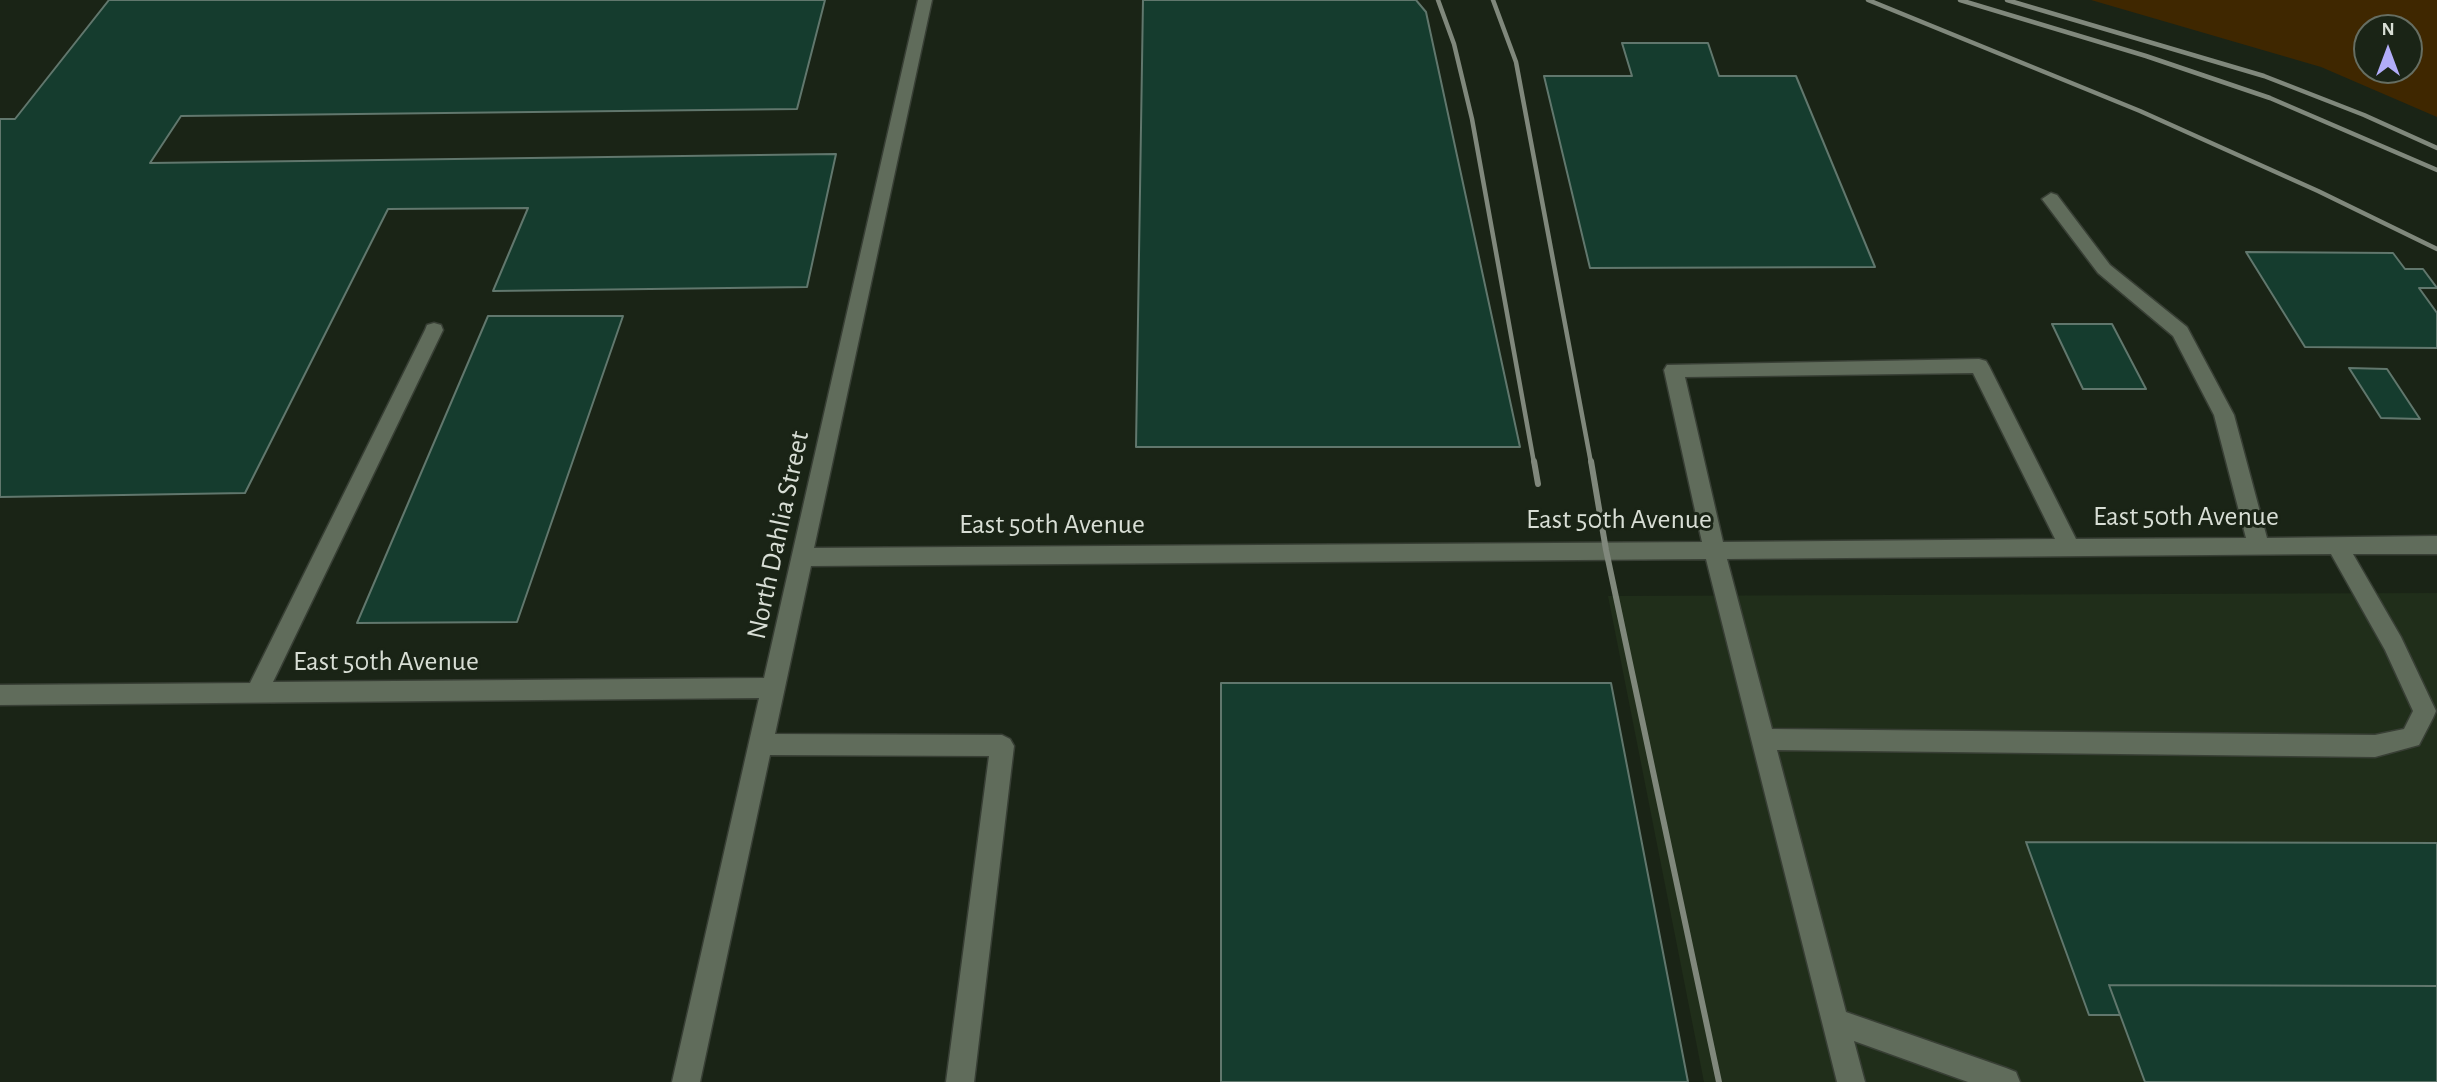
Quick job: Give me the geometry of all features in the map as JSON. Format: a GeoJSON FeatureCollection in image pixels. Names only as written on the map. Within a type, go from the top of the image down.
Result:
{"type":"FeatureCollection","features":[{"type":"Feature","properties":{"kind":"street","name":"North Dahlia Street"},"geometry":{"type":"LineString","coordinates":[[686,1082],[925,0]]}},
{"type":"Feature","properties":{"kind":"street"},"geometry":{"type":"LineString","coordinates":[[2051,199],[2104,269],[2180,332],[2224,415],[2259,546]]}},
{"type":"Feature","properties":{"kind":"street"},"geometry":{"type":"LineString","coordinates":[[256,693],[434,330]]}},
{"type":"Feature","properties":{"kind":"street"},"geometry":{"type":"LineString","coordinates":[[1851,1082],[1714,550],[1674,370],[1979,366],[2068,547]]}},
{"type":"Feature","properties":{"kind":"street"},"geometry":{"type":"LineString","coordinates":[[1764,739],[2375,746],[2411,738],[2425,711],[2393,644],[2337,545]]}},
{"type":"Feature","properties":{"kind":"street","name":"East 50th Avenue"},"geometry":{"type":"LineString","coordinates":[[802,557],[2437,545]]}},
{"type":"Feature","properties":{"kind":"street","name":"East 50th Avenue"},"geometry":{"type":"LineString","coordinates":[[0,695],[773,688]]}},
{"type":"Feature","properties":{"kind":"street"},"geometry":{"type":"LineString","coordinates":[[761,744],[1002,746],[960,1082]]}},
{"type":"Feature","properties":{"kind":"street"},"geometry":{"type":"LineString","coordinates":[[1835,1021],[2006,1082]]}},
{"type":"Feature","properties":{"kind":"shaded area"},"geometry":{"type":"Polygon","coordinates":[[[2091,0],[2437,0],[2437,117],[2360,84],[2423,84],[2423,14],[2353,14],[2353,81],[2321,67],[2091,0]]]}},
{"type":"Feature","properties":{"kind":"shaded area"},"geometry":{"type":"Polygon","coordinates":[[[2437,593],[2437,1082],[1704,1082],[1608,596],[2437,593]]]}},
{"type":"Feature","properties":{"kind":"building"},"geometry":{"type":"Polygon","coordinates":[[[109,0],[825,0],[797,109],[181,116],[150,163],[836,154],[807,287],[493,291],[528,208],[388,209],[245,493],[0,497],[0,119],[15,119],[109,0]]]}},
{"type":"Feature","properties":{"kind":"building"},"geometry":{"type":"Polygon","coordinates":[[[1143,0],[1416,0],[1426,12],[1520,447],[1136,447],[1143,0]]]}},
{"type":"Feature","properties":{"kind":"building"},"geometry":{"type":"Polygon","coordinates":[[[1622,43],[1708,43],[1719,76],[1796,76],[1875,267],[1590,268],[1544,76],[1632,76],[1622,43]]]}},
{"type":"Feature","properties":{"kind":"building"},"geometry":{"type":"Polygon","coordinates":[[[2246,252],[2393,253],[2405,269],[2423,269],[2437,288],[2419,288],[2437,313],[2437,348],[2305,347],[2246,252]]]}},
{"type":"Feature","properties":{"kind":"building"},"geometry":{"type":"Polygon","coordinates":[[[488,316],[623,316],[517,622],[357,623],[488,316]]]}},
{"type":"Feature","properties":{"kind":"building"},"geometry":{"type":"Polygon","coordinates":[[[2052,324],[2112,324],[2146,389],[2083,389],[2052,324]]]}},
{"type":"Feature","properties":{"kind":"building"},"geometry":{"type":"Polygon","coordinates":[[[2349,368],[2387,369],[2420,419],[2381,418],[2349,368]]]}},
{"type":"Feature","properties":{"kind":"building"},"geometry":{"type":"Polygon","coordinates":[[[1221,683],[1611,683],[1688,1082],[1221,1082],[1221,683]]]}},
{"type":"Feature","properties":{"kind":"building"},"geometry":{"type":"Polygon","coordinates":[[[2026,842],[2437,843],[2437,986],[2109,985],[2120,1015],[2089,1015],[2026,842]]]}},
{"type":"Feature","properties":{"kind":"building"},"geometry":{"type":"Polygon","coordinates":[[[2109,985],[2437,986],[2437,1082],[2145,1082],[2109,985]]]}},
{"type":"Feature","properties":{"kind":"railway"},"geometry":{"type":"LineString","coordinates":[[1438,0],[1454,44],[1472,119],[1534,463]]}},
{"type":"Feature","properties":{"kind":"railway"},"geometry":{"type":"LineString","coordinates":[[1493,0],[1516,62],[1591,463]]}},
{"type":"Feature","properties":{"kind":"railway"},"geometry":{"type":"LineString","coordinates":[[1868,0],[2140,111],[2318,191],[2437,249]]}},
{"type":"Feature","properties":{"kind":"railway"},"geometry":{"type":"LineString","coordinates":[[1960,0],[2146,56],[2270,98],[2437,170]]}},
{"type":"Feature","properties":{"kind":"railway"},"geometry":{"type":"LineString","coordinates":[[2007,0],[2264,76],[2364,115],[2437,148]]}},
{"type":"Feature","properties":{"kind":"railway"},"geometry":{"type":"LineString","coordinates":[[1534,461],[1538,484]]}},
{"type":"Feature","properties":{"kind":"railway"},"geometry":{"type":"LineString","coordinates":[[1591,461],[1606,550],[1719,1082]]}}]}
